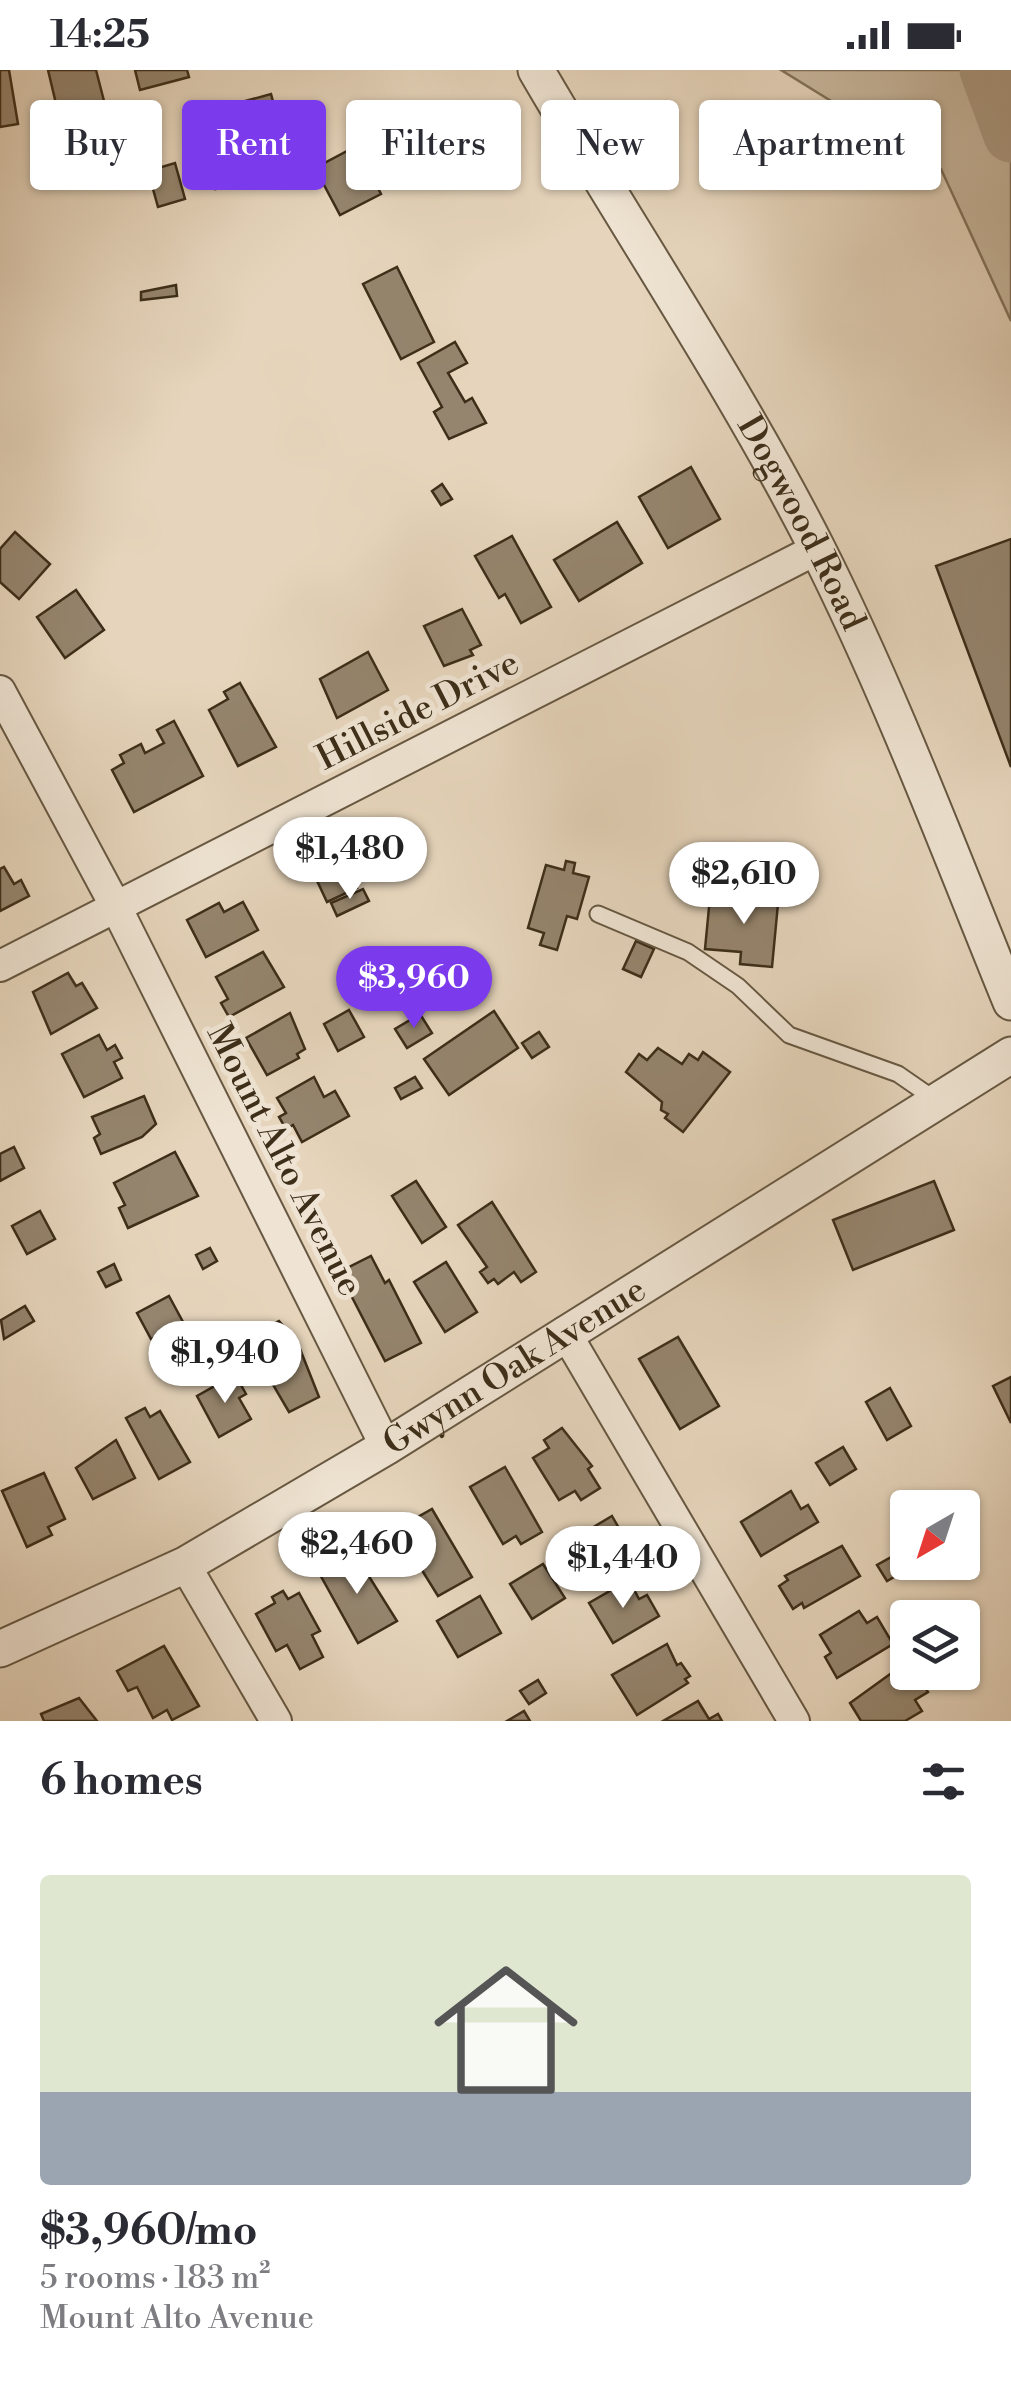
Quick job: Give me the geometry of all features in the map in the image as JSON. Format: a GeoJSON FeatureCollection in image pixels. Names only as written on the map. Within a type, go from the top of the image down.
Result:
{"type":"FeatureCollection","features":[{"type":"Feature","properties":{"kind":"street","name":"Dogwood Road"},"geometry":{"type":"LineString","coordinates":[[536,70],[713,357],[818,550],[880,681],[1011,1002]]}},
{"type":"Feature","properties":{"kind":"street","name":"Hillside Drive"},"geometry":{"type":"LineString","coordinates":[[0,966],[818,550]]}},
{"type":"Feature","properties":{"kind":"street","name":"Mount Alto Avenue"},"geometry":{"type":"LineString","coordinates":[[0,691],[116,907],[386,1446]]}},
{"type":"Feature","properties":{"kind":"street","name":"Gwynn Oak Avenue"},"geometry":{"type":"LineString","coordinates":[[0,1649],[185,1565],[386,1446],[1011,1055]]}},
{"type":"Feature","properties":{"kind":"street"},"geometry":{"type":"LineString","coordinates":[[565,1332],[794,1721]]}},
{"type":"Feature","properties":{"kind":"street"},"geometry":{"type":"LineString","coordinates":[[185,1565],[276,1721]]}},
{"type":"Feature","properties":{"kind":"lane"},"geometry":{"type":"LineString","coordinates":[[598,914],[688,952],[738,986],[790,1035],[898,1074],[937,1101]]}},
{"type":"Feature","properties":{"kind":"shaded area"},"geometry":{"type":"Polygon","coordinates":[[[781,70],[1011,70],[1011,321],[941,169],[941,100],[829,100],[781,70]]]}},
{"type":"Feature","properties":{"kind":"building"},"geometry":{"type":"Polygon","coordinates":[[[0,70],[9,70],[18,124],[0,127],[0,70]]]}},
{"type":"Feature","properties":{"kind":"building"},"geometry":{"type":"Polygon","coordinates":[[[48,70],[96,70],[104,100],[55,100],[48,70]]]}},
{"type":"Feature","properties":{"kind":"building"},"geometry":{"type":"Polygon","coordinates":[[[135,70],[187,70],[189,77],[140,90],[135,70]]]}},
{"type":"Feature","properties":{"kind":"building"},"geometry":{"type":"Polygon","coordinates":[[[271,94],[273,100],[249,100],[271,94]]]}},
{"type":"Feature","properties":{"kind":"building"},"geometry":{"type":"Polygon","coordinates":[[[346,152],[346,190],[379,190],[381,194],[340,215],[326,189],[326,162],[346,152]]]}},
{"type":"Feature","properties":{"kind":"building"},"geometry":{"type":"Polygon","coordinates":[[[175,163],[185,199],[158,207],[153,190],[162,190],[162,167],[175,163]]]}},
{"type":"Feature","properties":{"kind":"building"},"geometry":{"type":"Polygon","coordinates":[[[397,267],[434,342],[401,359],[363,284],[397,267]]]}},
{"type":"Feature","properties":{"kind":"building"},"geometry":{"type":"Polygon","coordinates":[[[176,285],[177,296],[141,300],[141,292],[176,285]]]}},
{"type":"Feature","properties":{"kind":"building"},"geometry":{"type":"Polygon","coordinates":[[[455,342],[467,363],[448,373],[465,402],[472,398],[486,423],[449,439],[434,412],[442,407],[418,363],[455,342]]]}},
{"type":"Feature","properties":{"kind":"building"},"geometry":{"type":"Polygon","coordinates":[[[691,467],[720,519],[668,548],[639,497],[691,467]]]}},
{"type":"Feature","properties":{"kind":"building"},"geometry":{"type":"Polygon","coordinates":[[[442,484],[452,499],[441,505],[432,491],[442,484]]]}},
{"type":"Feature","properties":{"kind":"building"},"geometry":{"type":"Polygon","coordinates":[[[617,522],[642,563],[579,601],[554,560],[617,522]]]}},
{"type":"Feature","properties":{"kind":"building"},"geometry":{"type":"Polygon","coordinates":[[[15,532],[50,564],[19,599],[0,582],[0,549],[15,532]]]}},
{"type":"Feature","properties":{"kind":"building"},"geometry":{"type":"Polygon","coordinates":[[[512,536],[551,607],[521,623],[505,594],[499,598],[475,556],[512,536]]]}},
{"type":"Feature","properties":{"kind":"building"},"geometry":{"type":"Polygon","coordinates":[[[1011,539],[1011,767],[936,566],[1011,539]]]}},
{"type":"Feature","properties":{"kind":"building"},"geometry":{"type":"Polygon","coordinates":[[[76,590],[104,630],[65,658],[37,617],[76,590]]]}},
{"type":"Feature","properties":{"kind":"building"},"geometry":{"type":"Polygon","coordinates":[[[462,609],[481,645],[470,650],[473,655],[444,666],[424,626],[462,609]]]}},
{"type":"Feature","properties":{"kind":"building"},"geometry":{"type":"Polygon","coordinates":[[[368,652],[388,690],[337,718],[320,679],[368,652]]]}},
{"type":"Feature","properties":{"kind":"building"},"geometry":{"type":"Polygon","coordinates":[[[240,683],[276,747],[238,766],[209,710],[228,699],[224,692],[240,683]]]}},
{"type":"Feature","properties":{"kind":"building"},"geometry":{"type":"Polygon","coordinates":[[[174,721],[203,776],[134,812],[112,770],[124,763],[120,755],[141,744],[145,753],[164,743],[157,730],[174,721]]]}},
{"type":"Feature","properties":{"kind":"building"},"geometry":{"type":"Polygon","coordinates":[[[342,856],[357,888],[327,902],[312,870],[342,856]]]}},
{"type":"Feature","properties":{"kind":"building"},"geometry":{"type":"Polygon","coordinates":[[[566,861],[575,863],[573,873],[589,877],[577,919],[567,916],[557,950],[540,945],[544,933],[528,928],[546,865],[564,870],[566,861]]]}},
{"type":"Feature","properties":{"kind":"building"},"geometry":{"type":"Polygon","coordinates":[[[4,867],[14,884],[21,880],[29,896],[0,911],[0,869],[4,867]]]}},
{"type":"Feature","properties":{"kind":"building"},"geometry":{"type":"Polygon","coordinates":[[[363,889],[369,901],[337,916],[331,903],[363,889]]]}},
{"type":"Feature","properties":{"kind":"building"},"geometry":{"type":"Polygon","coordinates":[[[748,890],[779,893],[772,967],[740,964],[741,952],[705,949],[710,897],[747,900],[748,890]]]}},
{"type":"Feature","properties":{"kind":"building"},"geometry":{"type":"Polygon","coordinates":[[[243,902],[258,930],[206,957],[187,920],[219,903],[224,912],[243,902]]]}},
{"type":"Feature","properties":{"kind":"building"},"geometry":{"type":"Polygon","coordinates":[[[636,941],[654,949],[641,977],[623,969],[636,941]]]}},
{"type":"Feature","properties":{"kind":"building"},"geometry":{"type":"Polygon","coordinates":[[[263,952],[284,987],[229,1017],[221,1003],[228,999],[216,977],[263,952]]]}},
{"type":"Feature","properties":{"kind":"building"},"geometry":{"type":"Polygon","coordinates":[[[68,973],[76,986],[82,983],[97,1008],[51,1034],[33,992],[68,973]]]}},
{"type":"Feature","properties":{"kind":"building"},"geometry":{"type":"Polygon","coordinates":[[[349,1010],[364,1037],[338,1051],[324,1024],[349,1010]]]}},
{"type":"Feature","properties":{"kind":"building"},"geometry":{"type":"Polygon","coordinates":[[[494,1011],[518,1048],[449,1095],[424,1059],[494,1011]]]}},
{"type":"Feature","properties":{"kind":"building"},"geometry":{"type":"Polygon","coordinates":[[[290,1013],[305,1049],[297,1054],[299,1058],[267,1075],[246,1038],[290,1013]]]}},
{"type":"Feature","properties":{"kind":"building"},"geometry":{"type":"Polygon","coordinates":[[[420,1014],[432,1033],[407,1048],[395,1029],[420,1014]]]}},
{"type":"Feature","properties":{"kind":"building"},"geometry":{"type":"Polygon","coordinates":[[[539,1032],[549,1047],[532,1058],[522,1043],[539,1032]]]}},
{"type":"Feature","properties":{"kind":"building"},"geometry":{"type":"Polygon","coordinates":[[[99,1035],[107,1050],[115,1045],[122,1058],[114,1062],[122,1078],[84,1097],[62,1054],[99,1035]]]}},
{"type":"Feature","properties":{"kind":"building"},"geometry":{"type":"Polygon","coordinates":[[[658,1048],[682,1064],[689,1054],[698,1060],[703,1052],[730,1072],[683,1132],[665,1118],[668,1114],[661,1110],[662,1102],[626,1072],[639,1054],[647,1060],[658,1048]]]}},
{"type":"Feature","properties":{"kind":"building"},"geometry":{"type":"Polygon","coordinates":[[[314,1077],[324,1097],[335,1091],[349,1116],[302,1142],[293,1125],[286,1129],[279,1117],[286,1113],[277,1098],[314,1077]]]}},
{"type":"Feature","properties":{"kind":"building"},"geometry":{"type":"Polygon","coordinates":[[[415,1077],[422,1088],[401,1099],[395,1088],[415,1077]]]}},
{"type":"Feature","properties":{"kind":"building"},"geometry":{"type":"Polygon","coordinates":[[[144,1096],[156,1124],[142,1137],[101,1154],[94,1138],[100,1134],[92,1117],[144,1096]]]}},
{"type":"Feature","properties":{"kind":"building"},"geometry":{"type":"Polygon","coordinates":[[[14,1147],[24,1168],[0,1181],[0,1154],[14,1147]]]}},
{"type":"Feature","properties":{"kind":"building"},"geometry":{"type":"Polygon","coordinates":[[[175,1152],[198,1196],[128,1228],[119,1208],[125,1205],[114,1183],[175,1152]]]}},
{"type":"Feature","properties":{"kind":"building"},"geometry":{"type":"Polygon","coordinates":[[[416,1181],[446,1227],[422,1243],[392,1196],[416,1181]]]}},
{"type":"Feature","properties":{"kind":"building"},"geometry":{"type":"Polygon","coordinates":[[[934,1181],[954,1230],[853,1270],[833,1220],[934,1181]]]}},
{"type":"Feature","properties":{"kind":"building"},"geometry":{"type":"Polygon","coordinates":[[[492,1202],[536,1272],[521,1282],[514,1272],[498,1284],[494,1279],[488,1283],[480,1272],[487,1267],[458,1225],[492,1202]]]}},
{"type":"Feature","properties":{"kind":"building"},"geometry":{"type":"Polygon","coordinates":[[[40,1211],[55,1239],[27,1254],[12,1226],[40,1211]]]}},
{"type":"Feature","properties":{"kind":"building"},"geometry":{"type":"Polygon","coordinates":[[[210,1248],[217,1261],[203,1269],[196,1255],[210,1248]]]}},
{"type":"Feature","properties":{"kind":"building"},"geometry":{"type":"Polygon","coordinates":[[[371,1256],[385,1283],[389,1280],[421,1343],[385,1361],[339,1272],[371,1256]]]}},
{"type":"Feature","properties":{"kind":"building"},"geometry":{"type":"Polygon","coordinates":[[[446,1262],[477,1312],[445,1332],[414,1282],[446,1262]]]}},
{"type":"Feature","properties":{"kind":"building"},"geometry":{"type":"Polygon","coordinates":[[[114,1264],[121,1280],[106,1287],[98,1272],[114,1264]]]}},
{"type":"Feature","properties":{"kind":"building"},"geometry":{"type":"Polygon","coordinates":[[[169,1296],[183,1322],[151,1339],[137,1313],[169,1296]]]}},
{"type":"Feature","properties":{"kind":"building"},"geometry":{"type":"Polygon","coordinates":[[[25,1306],[34,1321],[4,1339],[1,1320],[25,1306]]]}},
{"type":"Feature","properties":{"kind":"building"},"geometry":{"type":"Polygon","coordinates":[[[279,1321],[298,1344],[319,1397],[289,1412],[251,1347],[262,1342],[257,1332],[279,1321]]]}},
{"type":"Feature","properties":{"kind":"building"},"geometry":{"type":"Polygon","coordinates":[[[678,1337],[719,1406],[680,1429],[639,1359],[678,1337]]]}},
{"type":"Feature","properties":{"kind":"building"},"geometry":{"type":"Polygon","coordinates":[[[1011,1377],[1011,1423],[993,1386],[1011,1377]]]}},
{"type":"Feature","properties":{"kind":"building"},"geometry":{"type":"Polygon","coordinates":[[[229,1378],[237,1378],[246,1394],[239,1398],[251,1419],[219,1437],[197,1396],[229,1378]]]}},
{"type":"Feature","properties":{"kind":"building"},"geometry":{"type":"Polygon","coordinates":[[[890,1388],[911,1426],[887,1440],[866,1402],[890,1388]]]}},
{"type":"Feature","properties":{"kind":"building"},"geometry":{"type":"Polygon","coordinates":[[[145,1408],[150,1417],[160,1411],[190,1462],[159,1479],[126,1418],[145,1408]]]}},
{"type":"Feature","properties":{"kind":"building"},"geometry":{"type":"Polygon","coordinates":[[[562,1428],[592,1466],[588,1469],[600,1488],[581,1500],[575,1491],[559,1500],[533,1458],[549,1448],[544,1440],[562,1428]]]}},
{"type":"Feature","properties":{"kind":"building"},"geometry":{"type":"Polygon","coordinates":[[[116,1440],[135,1478],[93,1499],[76,1468],[116,1440]]]}},
{"type":"Feature","properties":{"kind":"building"},"geometry":{"type":"Polygon","coordinates":[[[843,1447],[856,1469],[830,1485],[816,1463],[843,1447]]]}},
{"type":"Feature","properties":{"kind":"building"},"geometry":{"type":"Polygon","coordinates":[[[505,1467],[542,1532],[521,1544],[516,1536],[503,1544],[470,1487],[505,1467]]]}},
{"type":"Feature","properties":{"kind":"building"},"geometry":{"type":"Polygon","coordinates":[[[44,1473],[65,1519],[48,1527],[52,1535],[27,1547],[2,1491],[44,1473]]]}},
{"type":"Feature","properties":{"kind":"building"},"geometry":{"type":"Polygon","coordinates":[[[791,1491],[801,1509],[808,1505],[818,1522],[761,1556],[741,1522],[791,1491]]]}},
{"type":"Feature","properties":{"kind":"building"},"geometry":{"type":"Polygon","coordinates":[[[432,1509],[472,1577],[438,1596],[402,1538],[405,1536],[400,1527],[432,1509]]]}},
{"type":"Feature","properties":{"kind":"building"},"geometry":{"type":"Polygon","coordinates":[[[612,1516],[628,1544],[591,1565],[575,1538],[612,1516]]]}},
{"type":"Feature","properties":{"kind":"building"},"geometry":{"type":"Polygon","coordinates":[[[842,1546],[860,1576],[804,1608],[802,1603],[793,1609],[779,1586],[788,1580],[785,1576],[842,1546]]]}},
{"type":"Feature","properties":{"kind":"building"},"geometry":{"type":"Polygon","coordinates":[[[353,1551],[397,1621],[358,1643],[318,1571],[353,1551]]]}},
{"type":"Feature","properties":{"kind":"building"},"geometry":{"type":"Polygon","coordinates":[[[890,1558],[890,1579],[887,1581],[877,1565],[890,1558]]]}},
{"type":"Feature","properties":{"kind":"building"},"geometry":{"type":"Polygon","coordinates":[[[543,1564],[565,1598],[532,1619],[510,1584],[543,1564]]]}},
{"type":"Feature","properties":{"kind":"building"},"geometry":{"type":"Polygon","coordinates":[[[629,1580],[639,1599],[647,1595],[659,1616],[613,1643],[589,1603],[629,1580]]]}},
{"type":"Feature","properties":{"kind":"building"},"geometry":{"type":"Polygon","coordinates":[[[283,1591],[288,1599],[299,1593],[320,1631],[312,1635],[323,1657],[300,1669],[287,1645],[276,1651],[256,1614],[275,1603],[272,1597],[283,1591]]]}},
{"type":"Feature","properties":{"kind":"building"},"geometry":{"type":"Polygon","coordinates":[[[480,1596],[501,1633],[458,1657],[437,1621],[480,1596]]]}},
{"type":"Feature","properties":{"kind":"building"},"geometry":{"type":"Polygon","coordinates":[[[859,1611],[867,1623],[877,1617],[890,1646],[837,1678],[825,1657],[831,1653],[820,1635],[859,1611]]]}},
{"type":"Feature","properties":{"kind":"building"},"geometry":{"type":"Polygon","coordinates":[[[667,1644],[677,1665],[681,1663],[690,1676],[685,1679],[688,1683],[637,1715],[612,1675],[667,1644]]]}},
{"type":"Feature","properties":{"kind":"building"},"geometry":{"type":"Polygon","coordinates":[[[164,1646],[199,1706],[172,1720],[167,1710],[153,1718],[137,1687],[128,1691],[117,1671],[164,1646]]]}},
{"type":"Feature","properties":{"kind":"building"},"geometry":{"type":"Polygon","coordinates":[[[890,1674],[890,1690],[928,1692],[915,1700],[922,1711],[905,1721],[861,1721],[850,1703],[890,1674]]]}},
{"type":"Feature","properties":{"kind":"building"},"geometry":{"type":"Polygon","coordinates":[[[538,1680],[546,1693],[529,1704],[520,1691],[538,1680]]]}},
{"type":"Feature","properties":{"kind":"building"},"geometry":{"type":"Polygon","coordinates":[[[79,1698],[97,1721],[44,1721],[41,1714],[79,1698]]]}},
{"type":"Feature","properties":{"kind":"building"},"geometry":{"type":"Polygon","coordinates":[[[698,1701],[709,1719],[718,1714],[722,1721],[663,1721],[698,1701]]]}},
{"type":"Feature","properties":{"kind":"building"},"geometry":{"type":"Polygon","coordinates":[[[524,1711],[530,1721],[507,1721],[524,1711]]]}},
{"type":"Feature","properties":{"kind":"waterway"},"geometry":{"type":"LineString","coordinates":[[987,70],[1011,135]]}}]}
